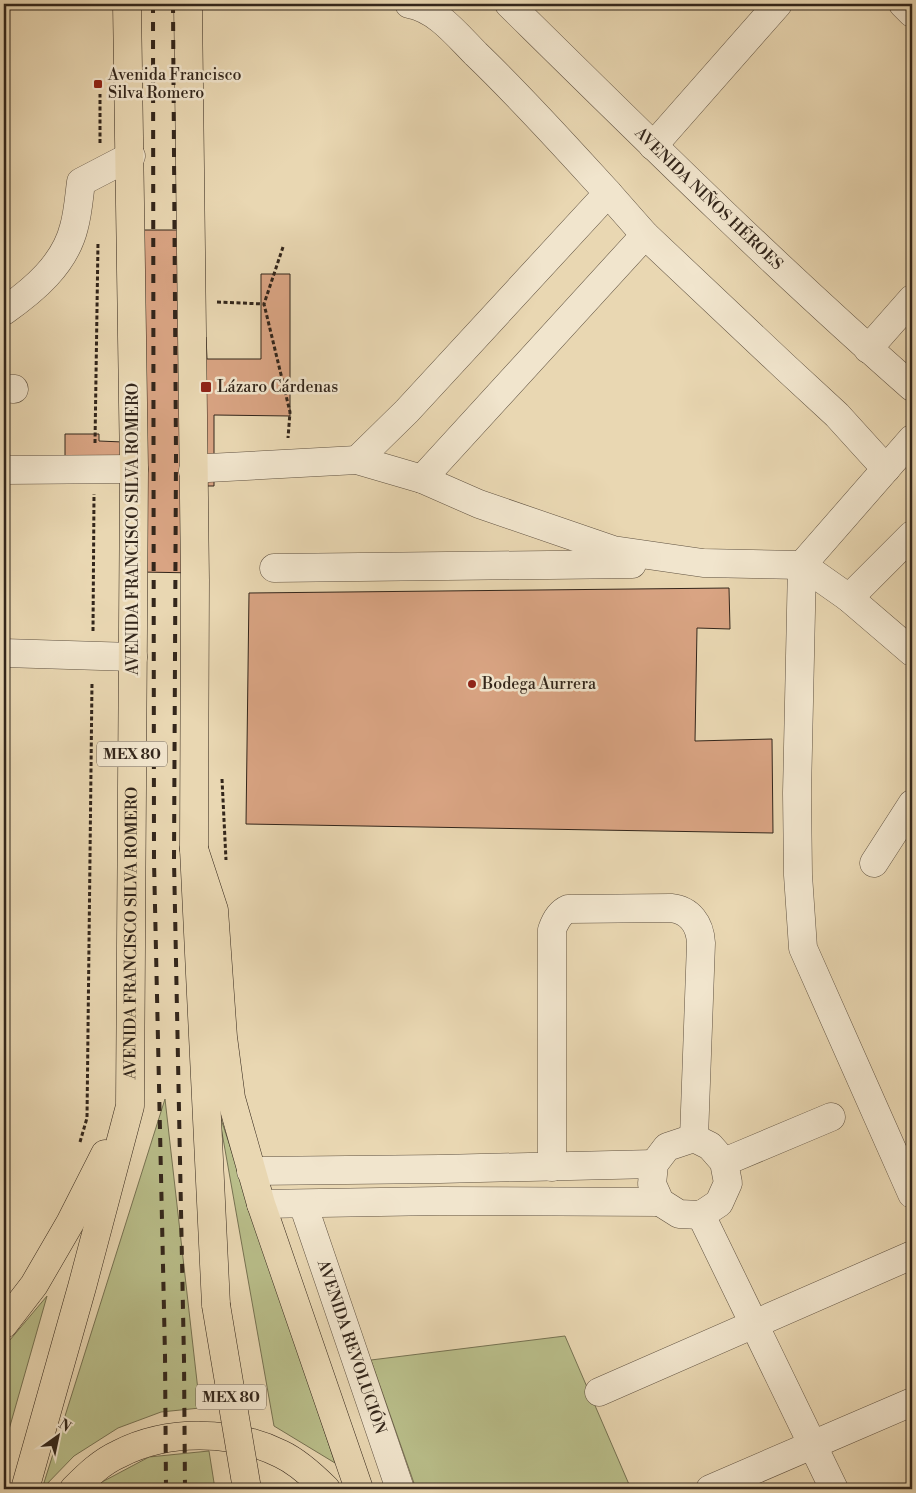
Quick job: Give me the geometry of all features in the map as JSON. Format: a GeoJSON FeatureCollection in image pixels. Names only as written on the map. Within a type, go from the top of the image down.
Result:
{"type":"FeatureCollection","features":[{"type":"Feature","properties":{"kind":"main road","name":"AVENIDA FRANCISCO SILVA ROMERO"},"geometry":{"type":"LineString","coordinates":[[25,1489],[82,1287],[130,1106],[134,469],[131,156],[127,4]]}},
{"type":"Feature","properties":{"kind":"main road","name":"MEX 80"},"geometry":{"type":"LineString","coordinates":[[188,4],[193,471],[194,849],[216,1305],[246,1489]]}},
{"type":"Feature","properties":{"kind":"main road"},"geometry":{"type":"LineString","coordinates":[[194,849],[214,910],[223,1037],[231,1098],[261,1204],[359,1489]]}},
{"type":"Feature","properties":{"kind":"main road"},"geometry":{"type":"LineString","coordinates":[[4,1324],[34,1284],[70,1223],[130,1106]]}},
{"type":"Feature","properties":{"kind":"main road"},"geometry":{"type":"LineString","coordinates":[[74,1489],[102,1464],[119,1454],[150,1442],[197,1436],[222,1436],[245,1440],[282,1454],[316,1479],[326,1489]]}},
{"type":"Feature","properties":{"kind":"street"},"geometry":{"type":"LineString","coordinates":[[409,4],[424,8],[435,15],[519,95],[645,235],[785,368],[838,415],[886,469]]}},
{"type":"Feature","properties":{"kind":"street","name":"AVENIDA NIÑOS HÉROES"},"geometry":{"type":"LineString","coordinates":[[509,4],[653,146],[868,349],[912,387]]}},
{"type":"Feature","properties":{"kind":"street"},"geometry":{"type":"LineString","coordinates":[[653,146],[778,4]]}},
{"type":"Feature","properties":{"kind":"street"},"geometry":{"type":"LineString","coordinates":[[903,4],[912,13]]}},
{"type":"Feature","properties":{"kind":"street"},"geometry":{"type":"LineString","coordinates":[[4,311],[24,297],[59,262],[74,228],[81,182],[131,156]]}},
{"type":"Feature","properties":{"kind":"street"},"geometry":{"type":"LineString","coordinates":[[357,460],[420,397],[608,193]]}},
{"type":"Feature","properties":{"kind":"street"},"geometry":{"type":"LineString","coordinates":[[422,479],[645,235]]}},
{"type":"Feature","properties":{"kind":"street"},"geometry":{"type":"LineString","coordinates":[[868,349],[912,299]]}},
{"type":"Feature","properties":{"kind":"street"},"geometry":{"type":"LineString","coordinates":[[912,439],[802,565],[797,793],[798,875],[802,948],[905,1158],[912,1194]]}},
{"type":"Feature","properties":{"kind":"street"},"geometry":{"type":"LineString","coordinates":[[193,471],[208,468],[357,460],[422,479],[479,504],[613,550],[703,563]]}},
{"type":"Feature","properties":{"kind":"street"},"geometry":{"type":"LineString","coordinates":[[4,470],[134,469]]}},
{"type":"Feature","properties":{"kind":"street"},"geometry":{"type":"LineString","coordinates":[[849,598],[912,535]]}},
{"type":"Feature","properties":{"kind":"street"},"geometry":{"type":"LineString","coordinates":[[274,568],[703,563],[802,565],[849,598],[912,652]]}},
{"type":"Feature","properties":{"kind":"street"},"geometry":{"type":"LineString","coordinates":[[4,653],[133,657]]}},
{"type":"Feature","properties":{"kind":"street"},"geometry":{"type":"LineString","coordinates":[[874,863],[912,804]]}},
{"type":"Feature","properties":{"kind":"street"},"geometry":{"type":"LineString","coordinates":[[552,1167],[552,930],[554,923],[562,912],[568,909],[671,908],[680,909],[694,919],[700,932],[701,943],[694,1138]]}},
{"type":"Feature","properties":{"kind":"street"},"geometry":{"type":"LineString","coordinates":[[724,1162],[831,1117]]}},
{"type":"Feature","properties":{"kind":"street"},"geometry":{"type":"LineString","coordinates":[[261,1204],[439,1201],[660,1202],[679,1214],[700,1215],[719,1203],[728,1183],[724,1162],[710,1146],[694,1138],[667,1147],[654,1164],[652,1184],[660,1202]]}},
{"type":"Feature","properties":{"kind":"street"},"geometry":{"type":"LineString","coordinates":[[251,1171],[654,1164]]}},
{"type":"Feature","properties":{"kind":"street"},"geometry":{"type":"LineString","coordinates":[[439,1201],[440,1169]]}},
{"type":"Feature","properties":{"kind":"street","name":"AVENIDA REVOLUCIÓN"},"geometry":{"type":"LineString","coordinates":[[303,1204],[400,1489]]}},
{"type":"Feature","properties":{"kind":"street"},"geometry":{"type":"LineString","coordinates":[[700,1215],[834,1489]]}},
{"type":"Feature","properties":{"kind":"street"},"geometry":{"type":"LineString","coordinates":[[598,1392],[912,1255]]}},
{"type":"Feature","properties":{"kind":"street"},"geometry":{"type":"LineString","coordinates":[[710,1489],[912,1402]]}},
{"type":"Feature","properties":{"kind":"path"},"geometry":{"type":"LineString","coordinates":[[283,247],[264,304],[290,412],[288,439]]}},
{"type":"Feature","properties":{"kind":"path"},"geometry":{"type":"LineString","coordinates":[[208,301],[264,304]]}},
{"type":"Feature","properties":{"kind":"green space"},"geometry":{"type":"Polygon","coordinates":[[[165,1099],[200,1408],[161,1412],[118,1428],[74,1456],[42,1489],[165,1099]]]}},
{"type":"Feature","properties":{"kind":"green space"},"geometry":{"type":"Polygon","coordinates":[[[218,1110],[335,1463],[274,1426],[218,1110]]]}},
{"type":"Feature","properties":{"kind":"green space"},"geometry":{"type":"Polygon","coordinates":[[[47,1296],[4,1447],[4,1347],[47,1296]]]}},
{"type":"Feature","properties":{"kind":"green space"},"geometry":{"type":"Polygon","coordinates":[[[565,1336],[631,1489],[416,1489],[371,1360],[565,1336]]]}},
{"type":"Feature","properties":{"kind":"green space"},"geometry":{"type":"Polygon","coordinates":[[[209,1451],[215,1489],[94,1489],[102,1482],[149,1457],[209,1451]]]}},
{"type":"Feature","properties":{"kind":"building","name":"Lázaro Cárdenas"},"geometry":{"type":"Polygon","coordinates":[[[138,230],[196,230],[196,336],[206,337],[207,359],[261,359],[261,274],[290,274],[290,416],[214,415],[214,486],[198,486],[198,573],[140,572],[123,474],[65,479],[65,434],[99,434],[99,441],[123,442],[138,230]]]}},
{"type":"Feature","properties":{"kind":"building","name":"Bodega Aurrera"},"geometry":{"type":"Polygon","coordinates":[[[729,588],[730,629],[697,628],[695,741],[772,739],[773,833],[246,824],[249,593],[729,588]]]}},
{"type":"Feature","properties":{"kind":"railway"},"geometry":{"type":"LineString","coordinates":[[153,4],[154,861],[165,1355],[166,1489]]}},
{"type":"Feature","properties":{"kind":"railway"},"geometry":{"type":"LineString","coordinates":[[173,4],[176,455],[174,860],[185,1489]]}},
{"type":"Feature","properties":{"kind":"place","name":"Avenida Francisco Silva Romero"},"geometry":{"type":"Point","coordinates":[98,84]}},
{"type":"Feature","properties":{"kind":"place","name":"Lázaro Cárdenas"},"geometry":{"type":"Point","coordinates":[206,387]}},
{"type":"Feature","properties":{"kind":"place","name":"Bodega Aurrera"},"geometry":{"type":"Point","coordinates":[472,684]}}]}
